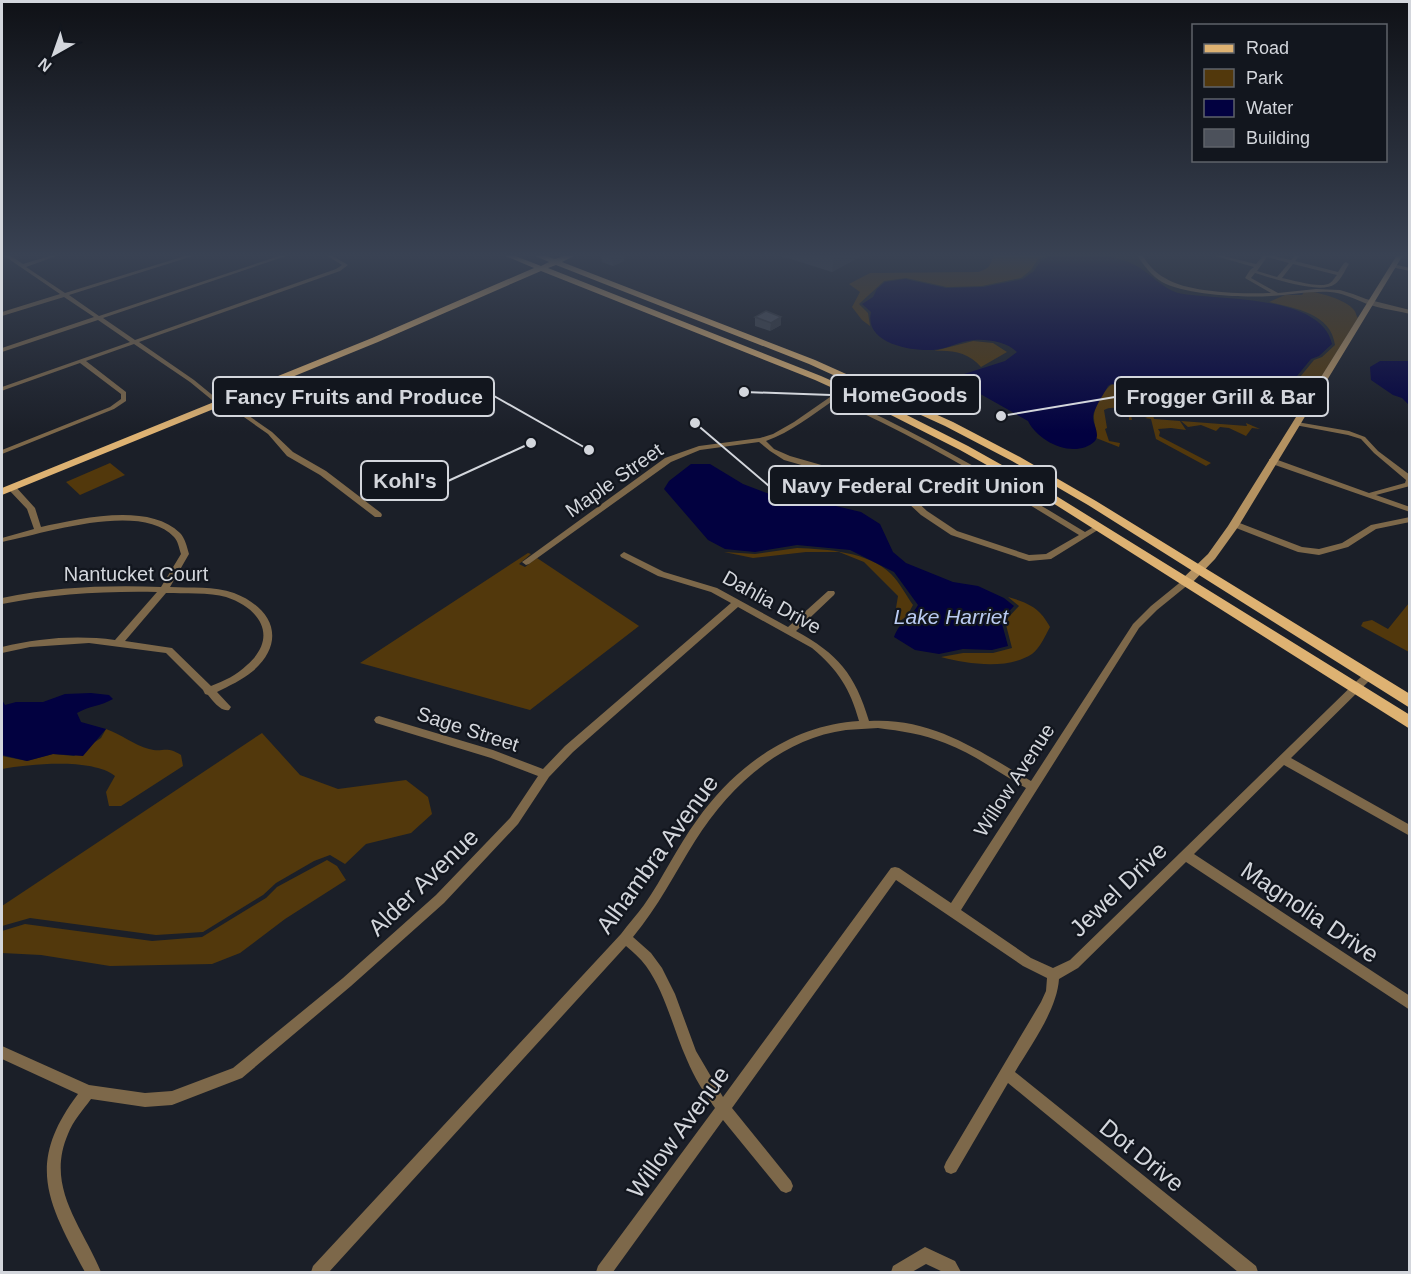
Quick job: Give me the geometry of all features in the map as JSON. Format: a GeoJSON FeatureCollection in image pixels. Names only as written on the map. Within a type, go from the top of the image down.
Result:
{"type":"FeatureCollection","features":[{"type":"Feature","properties":{"kind":"main road"},"geometry":{"type":"LineString","coordinates":[[154,428],[164,421],[412,314]]}},
{"type":"Feature","properties":{"kind":"main road"},"geometry":{"type":"LineString","coordinates":[[400,329],[403,324],[419,314]]}},
{"type":"Feature","properties":{"kind":"main road"},"geometry":{"type":"LineString","coordinates":[[7,490],[154,428],[179,421],[226,402],[434,314]]}},
{"type":"Feature","properties":{"kind":"main road"},"geometry":{"type":"LineString","coordinates":[[656,314],[844,389],[964,448],[1041,491],[1410,723]]}},
{"type":"Feature","properties":{"kind":"main road"},"geometry":{"type":"LineString","coordinates":[[690,314],[856,381],[949,424],[1016,459],[1201,570],[1410,702]]}},
{"type":"Feature","properties":{"kind":"main road"},"geometry":{"type":"LineString","coordinates":[[687,327],[711,331],[730,330]]}},
{"type":"Feature","properties":{"kind":"main road"},"geometry":{"type":"LineString","coordinates":[[307,368],[314,361],[356,343],[359,340],[358,337]]}},
{"type":"Feature","properties":{"kind":"main road"},"geometry":{"type":"LineString","coordinates":[[713,338],[734,337],[765,344]]}},
{"type":"Feature","properties":{"kind":"main road"},"geometry":{"type":"LineString","coordinates":[[226,402],[235,393],[280,374],[283,369]]}},
{"type":"Feature","properties":{"kind":"main road"},"geometry":{"type":"LineString","coordinates":[[179,421],[204,408],[214,399]]}},
{"type":"Feature","properties":{"kind":"street"},"geometry":{"type":"LineString","coordinates":[[93,314],[192,381],[214,399]]}},
{"type":"Feature","properties":{"kind":"street"},"geometry":{"type":"LineString","coordinates":[[2,350],[109,314]]}},
{"type":"Feature","properties":{"kind":"street"},"geometry":{"type":"LineString","coordinates":[[2,389],[212,314]]}},
{"type":"Feature","properties":{"kind":"street"},"geometry":{"type":"LineString","coordinates":[[1186,582],[1201,570],[1234,524],[1297,424],[1359,314]]}},
{"type":"Feature","properties":{"kind":"street"},"geometry":{"type":"LineString","coordinates":[[2,452],[112,408],[124,400],[124,393],[81,361]]}},
{"type":"Feature","properties":{"kind":"street","name":"Maple Street"},"geometry":{"type":"LineString","coordinates":[[526,562],[668,460],[699,448],[761,440],[788,429],[856,381]]}},
{"type":"Feature","properties":{"kind":"street"},"geometry":{"type":"LineString","coordinates":[[833,397],[881,418],[956,457],[1084,535]]}},
{"type":"Feature","properties":{"kind":"street"},"geometry":{"type":"LineString","coordinates":[[226,402],[270,433],[290,454],[323,473],[378,515]]}},
{"type":"Feature","properties":{"kind":"street"},"geometry":{"type":"LineString","coordinates":[[1297,424],[1349,433],[1363,438],[1376,452],[1410,479],[1408,484],[1369,495]]}},
{"type":"Feature","properties":{"kind":"street"},"geometry":{"type":"LineString","coordinates":[[761,440],[772,450],[787,458],[888,487],[910,500],[945,528],[1029,558],[1048,557],[1097,528]]}},
{"type":"Feature","properties":{"kind":"street"},"geometry":{"type":"LineString","coordinates":[[1272,461],[1410,510]]}},
{"type":"Feature","properties":{"kind":"street"},"geometry":{"type":"LineString","coordinates":[[7,490],[31,508],[39,529]]}},
{"type":"Feature","properties":{"kind":"street"},"geometry":{"type":"LineString","coordinates":[[3,539],[85,520],[134,519],[161,525],[178,536],[186,554],[165,589],[118,643]]}},
{"type":"Feature","properties":{"kind":"street"},"geometry":{"type":"LineString","coordinates":[[1234,524],[1301,550],[1319,552],[1345,545],[1374,527],[1410,519]]}},
{"type":"Feature","properties":{"kind":"street","name":"Dahlia Drive"},"geometry":{"type":"LineString","coordinates":[[624,555],[661,574],[714,590],[822,652],[843,672],[854,687],[864,722]]}},
{"type":"Feature","properties":{"kind":"street","name":"Willow Avenue"},"geometry":{"type":"LineString","coordinates":[[604,1272],[895,872],[952,911],[1136,626],[1186,582]]}},
{"type":"Feature","properties":{"kind":"street","name":"Nantucket Court"},"geometry":{"type":"LineString","coordinates":[[2,602],[28,595],[62,591],[165,589],[222,592],[253,606],[265,619],[270,634],[262,656],[242,675],[229,684],[208,691]]}},
{"type":"Feature","properties":{"kind":"street"},"geometry":{"type":"LineString","coordinates":[[789,632],[831,593]]}},
{"type":"Feature","properties":{"kind":"street","name":"Alder Avenue"},"geometry":{"type":"LineString","coordinates":[[2,1052],[88,1092],[145,1100],[172,1098],[237,1073],[302,1021],[440,899],[514,821],[545,774],[569,749],[737,603]]}},
{"type":"Feature","properties":{"kind":"street"},"geometry":{"type":"LineString","coordinates":[[2,650],[30,644],[89,640],[169,650],[226,707]]}},
{"type":"Feature","properties":{"kind":"street","name":"Jewel Drive"},"geometry":{"type":"LineString","coordinates":[[1053,975],[1074,964],[1368,676]]}},
{"type":"Feature","properties":{"kind":"street","name":"Sage Street"},"geometry":{"type":"LineString","coordinates":[[379,720],[493,754],[545,774]]}},
{"type":"Feature","properties":{"kind":"street","name":"Alhambra Avenue"},"geometry":{"type":"LineString","coordinates":[[319,1272],[625,938],[650,907],[707,814],[729,787],[760,760],[795,740],[832,727],[864,722],[901,726],[947,738],[1033,787]]}},
{"type":"Feature","properties":{"kind":"street"},"geometry":{"type":"LineString","coordinates":[[1283,759],[1410,831]]}},
{"type":"Feature","properties":{"kind":"street","name":"Magnolia Drive"},"geometry":{"type":"LineString","coordinates":[[1186,855],[1410,1004]]}},
{"type":"Feature","properties":{"kind":"street"},"geometry":{"type":"LineString","coordinates":[[951,1167],[1046,1006],[1052,991],[1053,975],[1027,962],[952,911]]}},
{"type":"Feature","properties":{"kind":"street"},"geometry":{"type":"LineString","coordinates":[[625,938],[648,960],[664,987],[698,1068],[723,1109],[750,1145],[786,1186]]}},
{"type":"Feature","properties":{"kind":"street","name":"Dot Drive"},"geometry":{"type":"LineString","coordinates":[[1006,1073],[1250,1272]]}},
{"type":"Feature","properties":{"kind":"street"},"geometry":{"type":"LineString","coordinates":[[88,1092],[61,1133],[53,1159],[53,1175],[57,1202],[93,1272]]}},
{"type":"Feature","properties":{"kind":"street"},"geometry":{"type":"LineString","coordinates":[[899,1272],[925,1255],[949,1267],[953,1272]]}},
{"type":"Feature","properties":{"kind":"green space"},"geometry":{"type":"Polygon","coordinates":[[[858,314],[868,314],[870,326],[858,314]]]}},
{"type":"Feature","properties":{"kind":"green space"},"geometry":{"type":"Polygon","coordinates":[[[1311,314],[1356,314],[1358,318],[1296,417],[1278,399],[1286,394],[1314,360],[1322,357],[1335,345],[1332,334],[1319,319],[1311,314]]]}},
{"type":"Feature","properties":{"kind":"green space"},"geometry":{"type":"Polygon","coordinates":[[[973,341],[993,343],[1007,352],[981,367],[971,358],[959,353],[934,351],[973,341]]]}},
{"type":"Feature","properties":{"kind":"green space"},"geometry":{"type":"Polygon","coordinates":[[[1113,384],[1179,394],[1270,399],[1277,404],[1273,403],[1274,406],[1211,400],[1212,407],[1209,409],[1197,400],[1140,393],[1136,396],[1137,401],[1156,409],[1137,407],[1137,411],[1130,410],[1132,420],[1129,420],[1129,413],[1120,409],[1104,410],[1107,428],[1105,429],[1109,441],[1120,443],[1119,447],[1096,438],[1094,421],[1095,409],[1100,399],[1113,384]]]}},
{"type":"Feature","properties":{"kind":"green space"},"geometry":{"type":"Polygon","coordinates":[[[1153,415],[1154,419],[1180,421],[1186,430],[1158,429],[1159,436],[1211,463],[1206,466],[1156,439],[1151,419],[1145,418],[1153,415]]]}},
{"type":"Feature","properties":{"kind":"green space"},"geometry":{"type":"Polygon","coordinates":[[[1181,421],[1247,426],[1246,423],[1260,429],[1252,428],[1246,436],[1229,428],[1220,427],[1216,431],[1201,425],[1188,427],[1181,421]]]}},
{"type":"Feature","properties":{"kind":"green space"},"geometry":{"type":"Polygon","coordinates":[[[110,463],[125,475],[80,495],[66,482],[110,463]]]}},
{"type":"Feature","properties":{"kind":"green space"},"geometry":{"type":"Polygon","coordinates":[[[797,548],[821,549],[847,553],[860,556],[882,567],[900,585],[913,605],[907,616],[893,626],[898,596],[864,562],[839,552],[806,552],[753,558],[724,552],[755,554],[797,548]]]}},
{"type":"Feature","properties":{"kind":"green space"},"geometry":{"type":"Polygon","coordinates":[[[528,553],[531,554],[519,564],[525,567],[537,558],[639,626],[530,710],[360,663],[528,553]]]}},
{"type":"Feature","properties":{"kind":"green space"},"geometry":{"type":"Polygon","coordinates":[[[1008,597],[1033,607],[1050,627],[1032,654],[1022,659],[999,664],[963,662],[941,657],[963,653],[993,653],[1012,648],[1005,621],[1019,606],[1008,597]]]}},
{"type":"Feature","properties":{"kind":"green space"},"geometry":{"type":"Polygon","coordinates":[[[1409,603],[1409,652],[1361,626],[1363,622],[1372,620],[1388,629],[1409,603]]]}},
{"type":"Feature","properties":{"kind":"green space"},"geometry":{"type":"Polygon","coordinates":[[[106,729],[143,747],[176,752],[181,755],[183,766],[121,806],[109,806],[106,792],[115,776],[105,770],[61,764],[2,769],[2,756],[27,761],[53,754],[74,756],[101,738],[106,729]]]}},
{"type":"Feature","properties":{"kind":"green space"},"geometry":{"type":"Polygon","coordinates":[[[262,733],[300,775],[338,789],[406,780],[428,797],[432,814],[411,833],[366,844],[345,864],[330,855],[314,861],[276,883],[263,895],[203,932],[156,935],[30,918],[2,926],[2,906],[262,733]]]}},
{"type":"Feature","properties":{"kind":"green space"},"geometry":{"type":"Polygon","coordinates":[[[327,860],[337,866],[346,880],[285,919],[240,953],[212,964],[110,966],[41,955],[2,953],[2,931],[25,924],[152,941],[202,937],[266,898],[277,887],[327,860]]]}},
{"type":"Feature","properties":{"kind":"water"},"geometry":{"type":"Polygon","coordinates":[[[871,314],[1305,314],[1324,327],[1332,344],[1319,356],[1311,359],[1283,393],[1274,399],[1179,394],[1111,384],[1101,398],[1093,416],[1097,433],[1095,441],[1078,449],[1068,449],[1048,442],[1033,429],[1028,421],[968,387],[967,380],[961,375],[1005,361],[1017,352],[1013,349],[997,342],[979,340],[933,350],[901,347],[881,338],[874,331],[871,314]]]}},
{"type":"Feature","properties":{"kind":"water"},"geometry":{"type":"Polygon","coordinates":[[[1380,361],[1409,361],[1409,405],[1402,398],[1393,395],[1371,380],[1370,367],[1380,361]]]}},
{"type":"Feature","properties":{"kind":"water","name":"Lake Harriet"},"geometry":{"type":"Polygon","coordinates":[[[691,464],[710,464],[743,484],[775,496],[819,502],[861,512],[880,524],[893,552],[906,563],[953,582],[978,586],[1004,598],[1014,606],[1001,620],[1008,646],[992,650],[963,649],[939,654],[915,650],[894,637],[899,627],[918,605],[894,572],[850,550],[797,545],[755,552],[725,549],[708,540],[664,489],[669,481],[691,464]]]}},
{"type":"Feature","properties":{"kind":"water"},"geometry":{"type":"Polygon","coordinates":[[[65,694],[109,695],[113,699],[77,713],[81,722],[106,729],[83,756],[53,754],[27,761],[2,755],[2,700],[5,705],[16,702],[43,702],[65,694]]]}},
{"type":"Feature","properties":{"kind":"building"},"geometry":{"type":"Polygon","coordinates":[[[760,314],[775,314],[781,317],[771,323],[755,317],[760,314]]]}},
{"type":"Feature","properties":{"kind":"place","name":"HomeGoods"},"geometry":{"type":"Point","coordinates":[744,392]}},
{"type":"Feature","properties":{"kind":"place","name":"Frogger Grill & Bar"},"geometry":{"type":"Point","coordinates":[1001,416]}},
{"type":"Feature","properties":{"kind":"place","name":"Navy Federal Credit Union"},"geometry":{"type":"Point","coordinates":[695,423]}},
{"type":"Feature","properties":{"kind":"place","name":"Kohl's"},"geometry":{"type":"Point","coordinates":[531,443]}},
{"type":"Feature","properties":{"kind":"place","name":"Fancy Fruits and Produce"},"geometry":{"type":"Point","coordinates":[589,450]}}]}
